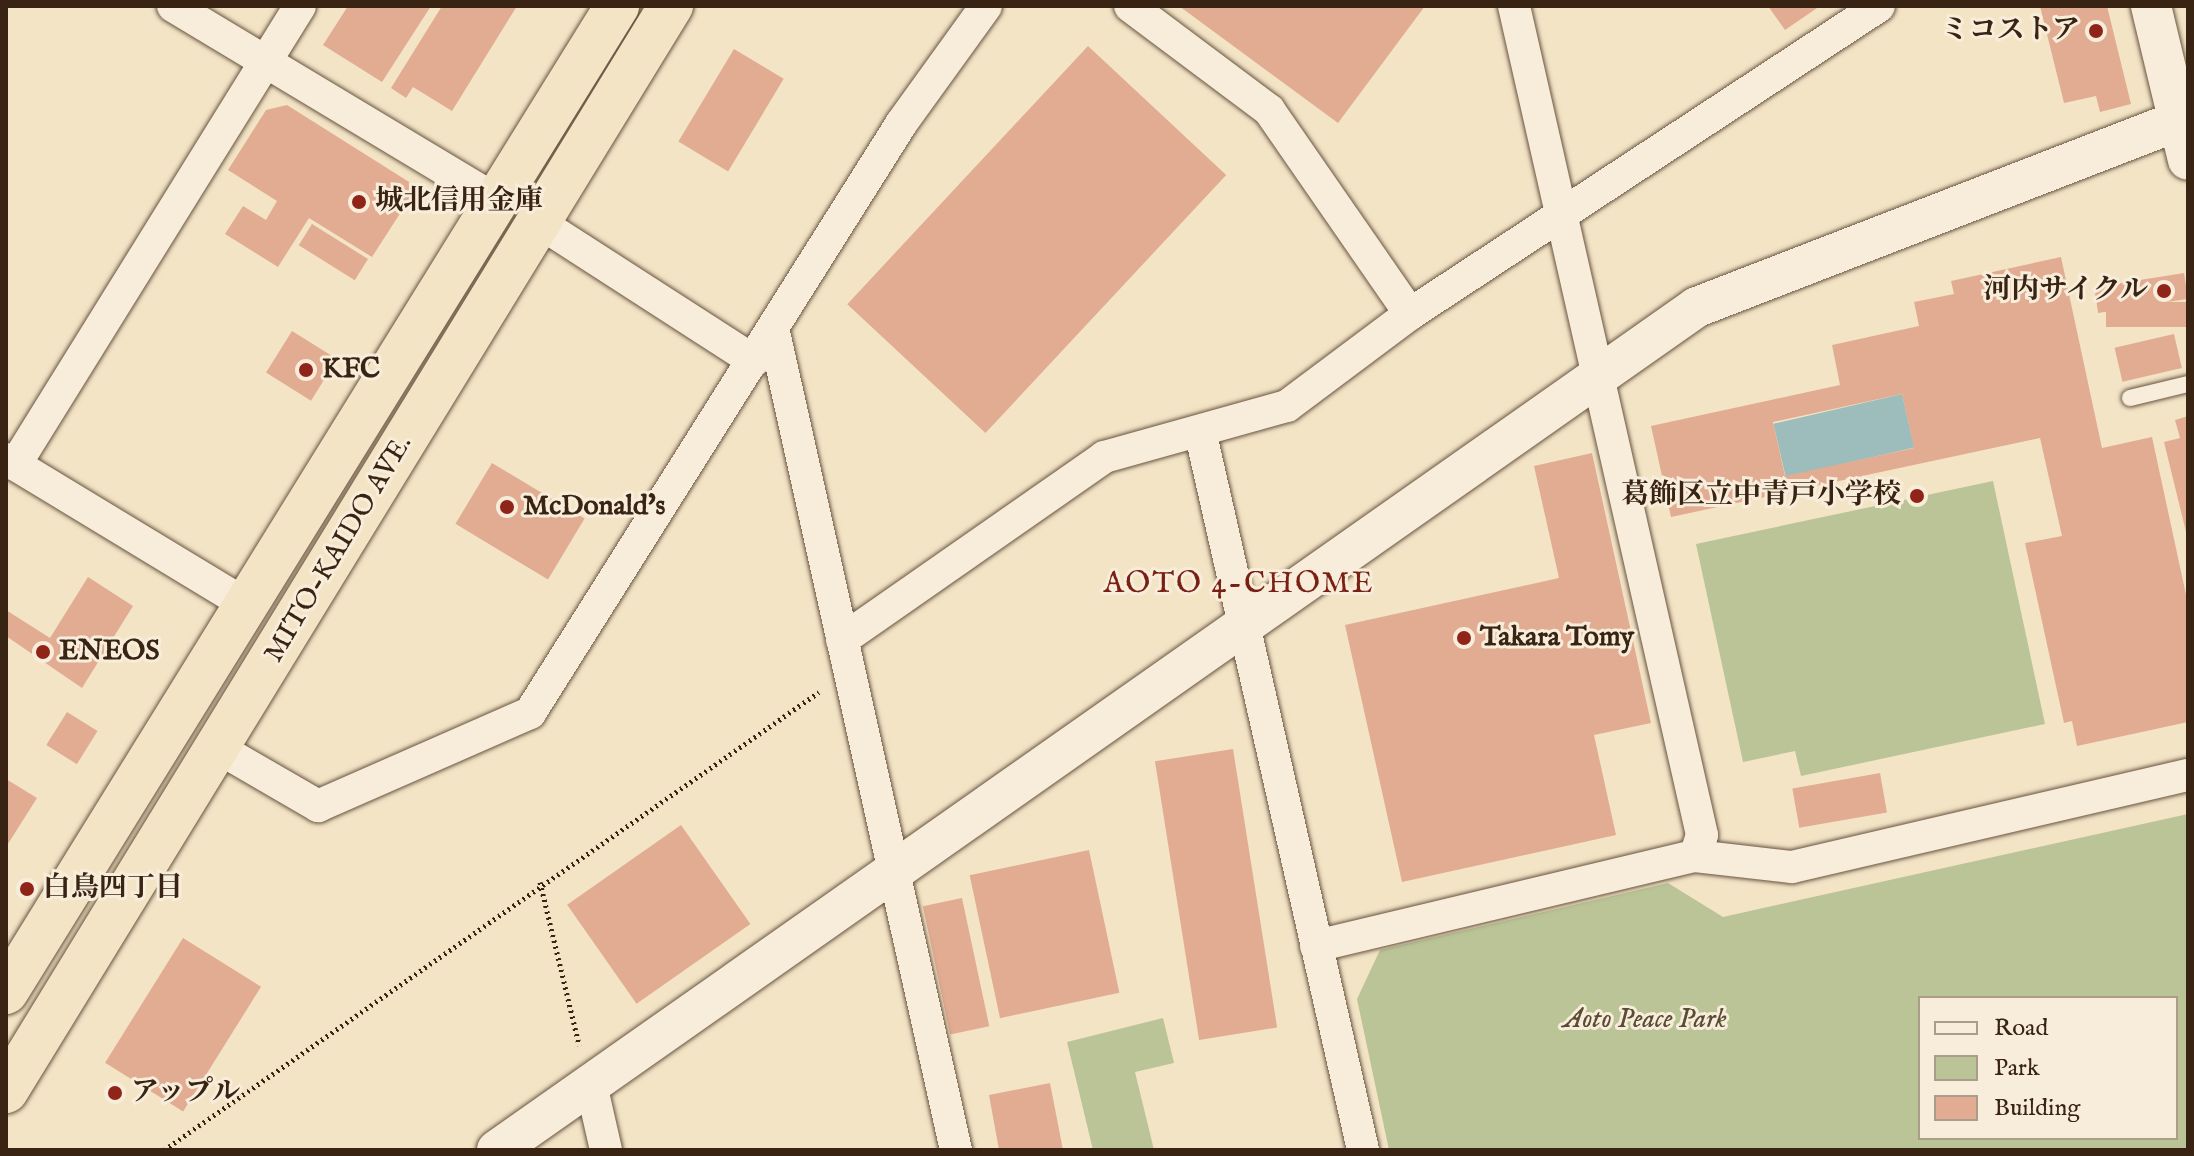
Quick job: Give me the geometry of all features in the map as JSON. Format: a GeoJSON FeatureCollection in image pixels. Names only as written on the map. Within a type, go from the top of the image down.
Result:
{"type":"FeatureCollection","features":[{"type":"Feature","properties":{"kind":"highway","name":"MITO-KAIDO AVE."},"geometry":{"type":"LineString","coordinates":[[6,992],[492,198],[617,6]]}},
{"type":"Feature","properties":{"kind":"highway","name":"MITO-KAIDO AVE."},"geometry":{"type":"LineString","coordinates":[[6,1091],[671,6]]}},
{"type":"Feature","properties":{"kind":"street"},"geometry":{"type":"LineString","coordinates":[[173,6],[492,198]]}},
{"type":"Feature","properties":{"kind":"street"},"geometry":{"type":"LineString","coordinates":[[242,602],[11,462],[300,6]]}},
{"type":"Feature","properties":{"kind":"street"},"geometry":{"type":"LineString","coordinates":[[218,748],[318,806],[530,713],[774,332],[901,124],[986,6]]}},
{"type":"Feature","properties":{"kind":"street"},"geometry":{"type":"LineString","coordinates":[[1130,6],[1269,110],[1410,314]]}},
{"type":"Feature","properties":{"kind":"street"},"geometry":{"type":"LineString","coordinates":[[1514,6],[1558,217],[1702,835],[1695,856]]}},
{"type":"Feature","properties":{"kind":"street"},"geometry":{"type":"LineString","coordinates":[[842,640],[1104,457],[1201,435],[1287,406],[1410,314],[1879,6]]}},
{"type":"Feature","properties":{"kind":"street"},"geometry":{"type":"LineString","coordinates":[[2151,6],[2183,119],[2188,160]]}},
{"type":"Feature","properties":{"kind":"street"},"geometry":{"type":"LineString","coordinates":[[497,1150],[1244,626],[1596,374],[1697,307],[2183,119]]}},
{"type":"Feature","properties":{"kind":"street"},"geometry":{"type":"LineString","coordinates":[[537,221],[754,361]]}},
{"type":"Feature","properties":{"kind":"street"},"geometry":{"type":"LineString","coordinates":[[774,332],[956,1150]]}},
{"type":"Feature","properties":{"kind":"street"},"geometry":{"type":"LineString","coordinates":[[1201,435],[1363,1150]]}},
{"type":"Feature","properties":{"kind":"street"},"geometry":{"type":"LineString","coordinates":[[1316,946],[1695,856],[1792,867],[2188,775]]}},
{"type":"Feature","properties":{"kind":"street"},"geometry":{"type":"LineString","coordinates":[[591,1084],[606,1150]]}},
{"type":"Feature","properties":{"kind":"lane"},"geometry":{"type":"LineString","coordinates":[[2130,398],[2188,384]]}},
{"type":"Feature","properties":{"kind":"path"},"geometry":{"type":"LineString","coordinates":[[164,1150],[540,882],[849,672]]}},
{"type":"Feature","properties":{"kind":"path"},"geometry":{"type":"LineString","coordinates":[[540,882],[591,1084]]}},
{"type":"Feature","properties":{"kind":"green space"},"geometry":{"type":"Polygon","coordinates":[[[1993,481],[2045,724],[1801,776],[1795,751],[1743,762],[1696,544],[1993,481]]]}},
{"type":"Feature","properties":{"kind":"green space","name":"Aoto Peace Park"},"geometry":{"type":"Polygon","coordinates":[[[2188,814],[2188,1150],[1389,1150],[1357,999],[1380,950],[1668,883],[1723,917],[2188,814]]]}},
{"type":"Feature","properties":{"kind":"green space"},"geometry":{"type":"Polygon","coordinates":[[[1163,1018],[1174,1063],[1135,1072],[1154,1150],[1093,1150],[1067,1042],[1163,1018]]]}},
{"type":"Feature","properties":{"kind":"water"},"geometry":{"type":"Polygon","coordinates":[[[1902,394],[1914,448],[1786,477],[1773,424],[1902,394]]]}},
{"type":"Feature","properties":{"kind":"building"},"geometry":{"type":"Polygon","coordinates":[[[348,6],[431,6],[382,82],[323,45],[348,6]]]}},
{"type":"Feature","properties":{"kind":"building"},"geometry":{"type":"Polygon","coordinates":[[[442,6],[517,6],[452,111],[413,87],[406,98],[391,88],[442,6]]]}},
{"type":"Feature","properties":{"kind":"building"},"geometry":{"type":"Polygon","coordinates":[[[1179,6],[1425,6],[1338,123],[1179,6]]]}},
{"type":"Feature","properties":{"kind":"building"},"geometry":{"type":"Polygon","coordinates":[[[1768,6],[1820,6],[1785,30],[1768,6]]]}},
{"type":"Feature","properties":{"kind":"building"},"geometry":{"type":"Polygon","coordinates":[[[2040,6],[2107,6],[2131,104],[2100,112],[2096,96],[2064,103],[2040,6]]]}},
{"type":"Feature","properties":{"kind":"building"},"geometry":{"type":"Polygon","coordinates":[[[1088,46],[1226,175],[985,433],[847,304],[1088,46]]]}},
{"type":"Feature","properties":{"kind":"building"},"geometry":{"type":"Polygon","coordinates":[[[734,49],[784,79],[728,171],[678,142],[734,49]]]}},
{"type":"Feature","properties":{"kind":"building"},"geometry":{"type":"Polygon","coordinates":[[[287,105],[417,187],[372,257],[309,218],[278,267],[225,234],[243,206],[266,220],[277,201],[228,170],[266,110],[287,105]]]}},
{"type":"Feature","properties":{"kind":"building"},"geometry":{"type":"Polygon","coordinates":[[[312,224],[368,259],[355,280],[299,245],[312,224]]]}},
{"type":"Feature","properties":{"kind":"building"},"geometry":{"type":"Polygon","coordinates":[[[2061,257],[2102,448],[2152,437],[2188,604],[2188,722],[2077,746],[2072,721],[2064,723],[2025,543],[2062,536],[2040,438],[1671,517],[1651,426],[1840,385],[1832,345],[1919,326],[1914,302],[1954,294],[1951,281],[2061,257]],[[1902,394],[1773,422],[1785,476],[1914,448],[1902,394]]]}},
{"type":"Feature","properties":{"kind":"building"},"geometry":{"type":"Polygon","coordinates":[[[2184,273],[2188,299],[2098,313],[2094,287],[2184,273]]]}},
{"type":"Feature","properties":{"kind":"building"},"geometry":{"type":"Polygon","coordinates":[[[2106,302],[2188,302],[2188,327],[2106,327],[2106,302]]]}},
{"type":"Feature","properties":{"kind":"building"},"geometry":{"type":"Polygon","coordinates":[[[292,331],[337,359],[311,401],[266,373],[292,331]]]}},
{"type":"Feature","properties":{"kind":"building"},"geometry":{"type":"Polygon","coordinates":[[[2174,334],[2182,368],[2122,382],[2115,348],[2174,334]]]}},
{"type":"Feature","properties":{"kind":"building"},"geometry":{"type":"Polygon","coordinates":[[[2188,416],[2187,536],[2164,442],[2180,438],[2175,420],[2188,416]]]}},
{"type":"Feature","properties":{"kind":"building"},"geometry":{"type":"Polygon","coordinates":[[[1592,453],[1651,723],[1594,735],[1616,835],[1402,882],[1345,625],[1559,578],[1534,466],[1592,453]]]}},
{"type":"Feature","properties":{"kind":"building"},"geometry":{"type":"Polygon","coordinates":[[[492,463],[585,519],[548,579],[455,524],[492,463]]]}},
{"type":"Feature","properties":{"kind":"building"},"geometry":{"type":"Polygon","coordinates":[[[88,577],[133,606],[82,688],[6,636],[6,610],[50,638],[88,577]]]}},
{"type":"Feature","properties":{"kind":"building"},"geometry":{"type":"Polygon","coordinates":[[[67,712],[98,731],[77,764],[46,745],[67,712]]]}},
{"type":"Feature","properties":{"kind":"building"},"geometry":{"type":"Polygon","coordinates":[[[1233,749],[1277,1028],[1199,1040],[1155,761],[1233,749]]]}},
{"type":"Feature","properties":{"kind":"building"},"geometry":{"type":"Polygon","coordinates":[[[1880,773],[1887,812],[1799,828],[1792,788],[1880,773]]]}},
{"type":"Feature","properties":{"kind":"building"},"geometry":{"type":"Polygon","coordinates":[[[6,779],[37,798],[6,847],[6,779]]]}},
{"type":"Feature","properties":{"kind":"building"},"geometry":{"type":"Polygon","coordinates":[[[681,825],[750,924],[637,1004],[567,905],[681,825]]]}},
{"type":"Feature","properties":{"kind":"building"},"geometry":{"type":"Polygon","coordinates":[[[1089,850],[1119,993],[1000,1018],[970,875],[1089,850]]]}},
{"type":"Feature","properties":{"kind":"building"},"geometry":{"type":"Polygon","coordinates":[[[962,898],[989,1026],[950,1034],[923,906],[962,898]]]}},
{"type":"Feature","properties":{"kind":"building"},"geometry":{"type":"Polygon","coordinates":[[[183,938],[261,987],[183,1111],[105,1063],[183,938]]]}},
{"type":"Feature","properties":{"kind":"building"},"geometry":{"type":"Polygon","coordinates":[[[1050,1083],[1063,1150],[999,1150],[989,1095],[1050,1083]]]}},
{"type":"Feature","properties":{"kind":"place","name":"ミコストア"},"geometry":{"type":"Point","coordinates":[2096,31]}},
{"type":"Feature","properties":{"kind":"place","name":"城北信用金庫"},"geometry":{"type":"Point","coordinates":[359,202]}},
{"type":"Feature","properties":{"kind":"place","name":"河内サイクル"},"geometry":{"type":"Point","coordinates":[2164,291]}},
{"type":"Feature","properties":{"kind":"place","name":"KFC"},"geometry":{"type":"Point","coordinates":[306,370]}},
{"type":"Feature","properties":{"kind":"place","name":"葛飾区立中青戸小学校"},"geometry":{"type":"Point","coordinates":[1917,496]}},
{"type":"Feature","properties":{"kind":"place","name":"McDonald's"},"geometry":{"type":"Point","coordinates":[507,507]}},
{"type":"Feature","properties":{"kind":"place","name":"Takara Tomy"},"geometry":{"type":"Point","coordinates":[1464,638]}},
{"type":"Feature","properties":{"kind":"place","name":"ENEOS"},"geometry":{"type":"Point","coordinates":[43,652]}},
{"type":"Feature","properties":{"kind":"place","name":"白鳥四丁目"},"geometry":{"type":"Point","coordinates":[27,889]}},
{"type":"Feature","properties":{"kind":"place","name":"アップル"},"geometry":{"type":"Point","coordinates":[115,1093]}},
{"type":"Feature","properties":{"kind":"district","name":"AOTO 4-CHOME"},"geometry":{"type":"Point","coordinates":[1239,584]}}]}
